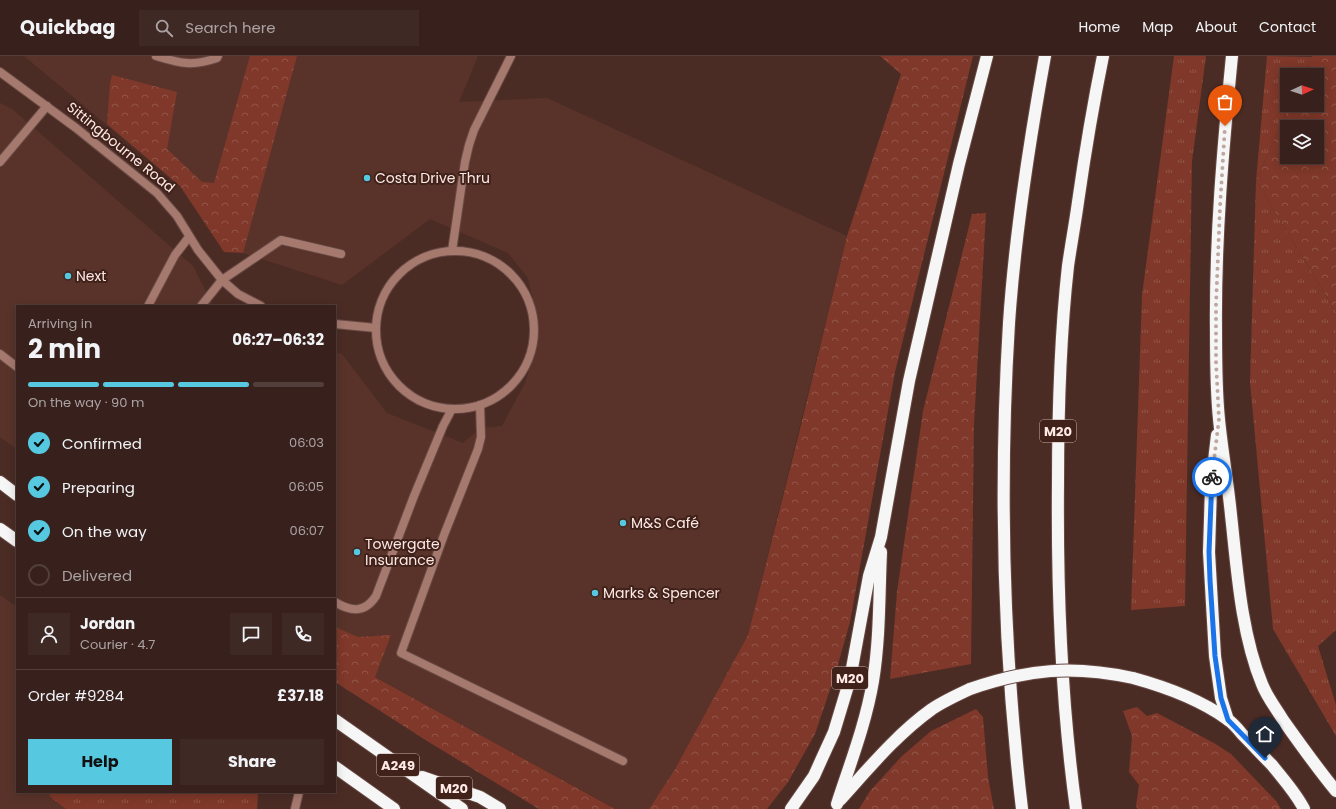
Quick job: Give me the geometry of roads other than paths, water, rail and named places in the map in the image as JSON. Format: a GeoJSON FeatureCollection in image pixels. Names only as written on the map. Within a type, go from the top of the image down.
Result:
{"type":"FeatureCollection","features":[{"type":"Feature","properties":{"kind":"highway","name":"M20"},"geometry":{"type":"LineString","coordinates":[[835,807],[865,716],[873,682],[877,647],[881,537],[909,381],[959,164],[987,56]]}},
{"type":"Feature","properties":{"kind":"highway"},"geometry":{"type":"LineString","coordinates":[[1022,809],[1013,720],[1005,606],[1003,535],[1005,401],[1009,322],[1016,247],[1028,150],[1045,56]]}},
{"type":"Feature","properties":{"kind":"highway","name":"M20"},"geometry":{"type":"LineString","coordinates":[[1076,809],[1060,633],[1057,549],[1060,359],[1068,266],[1093,106],[1103,56]]}},
{"type":"Feature","properties":{"kind":"highway"},"geometry":{"type":"LineString","coordinates":[[1232,56],[1224,141],[1217,254],[1216,362],[1219,419],[1241,593],[1256,668],[1263,687],[1273,705],[1297,740],[1336,791]]}},
{"type":"Feature","properties":{"kind":"highway"},"geometry":{"type":"LineString","coordinates":[[1219,419],[1211,487],[1209,552],[1215,656],[1221,698],[1228,720]]}},
{"type":"Feature","properties":{"kind":"highway"},"geometry":{"type":"LineString","coordinates":[[0,482],[16,493]]}},
{"type":"Feature","properties":{"kind":"highway"},"geometry":{"type":"LineString","coordinates":[[0,529],[16,540]]}},
{"type":"Feature","properties":{"kind":"highway","name":"M20"},"geometry":{"type":"LineString","coordinates":[[791,809],[814,776],[834,732],[850,680],[868,576],[881,537]]}},
{"type":"Feature","properties":{"kind":"highway"},"geometry":{"type":"LineString","coordinates":[[835,807],[891,745],[916,721],[933,708],[954,696],[996,680],[1049,670],[1097,672],[1133,678],[1158,685],[1198,702],[1228,720],[1265,758],[1304,807]]}},
{"type":"Feature","properties":{"kind":"highway","name":"A249"},"geometry":{"type":"LineString","coordinates":[[336,721],[462,809]]}},
{"type":"Feature","properties":{"kind":"highway","name":"A249"},"geometry":{"type":"LineString","coordinates":[[336,768],[394,809]]}},
{"type":"Feature","properties":{"kind":"highway","name":"M20"},"geometry":{"type":"LineString","coordinates":[[406,771],[480,797],[500,809]]}},
{"type":"Feature","properties":{"kind":"street"},"geometry":{"type":"LineString","coordinates":[[156,56],[180,64],[204,62],[218,56]]}},
{"type":"Feature","properties":{"kind":"street"},"geometry":{"type":"LineString","coordinates":[[452,251],[465,162],[469,145],[474,130],[511,56]]}},
{"type":"Feature","properties":{"kind":"street","name":"Sittingbourne Road"},"geometry":{"type":"LineString","coordinates":[[0,72],[157,193],[177,216],[189,237],[222,280],[238,294],[259,305]]}},
{"type":"Feature","properties":{"kind":"street"},"geometry":{"type":"LineString","coordinates":[[0,162],[46,106]]}},
{"type":"Feature","properties":{"kind":"street"},"geometry":{"type":"LineString","coordinates":[[149,305],[176,255],[189,237]]}},
{"type":"Feature","properties":{"kind":"street"},"geometry":{"type":"LineString","coordinates":[[202,305],[222,280],[281,240],[341,254]]}},
{"type":"Feature","properties":{"kind":"street"},"geometry":{"type":"LineString","coordinates":[[452,251],[476,254],[487,258],[510,274],[519,284],[526,296],[533,323],[533,338],[530,352],[524,367],[506,390],[494,399],[480,405],[452,409],[426,404],[402,389],[385,368],[377,342],[376,328],[380,304],[391,283],[399,274],[418,260],[440,252],[452,251]]}},
{"type":"Feature","properties":{"kind":"street"},"geometry":{"type":"LineString","coordinates":[[336,324],[376,328]]}},
{"type":"Feature","properties":{"kind":"street"},"geometry":{"type":"LineString","coordinates":[[0,354],[16,366]]}},
{"type":"Feature","properties":{"kind":"street"},"geometry":{"type":"LineString","coordinates":[[480,405],[481,437],[478,449],[444,535],[401,653],[623,760]]}},
{"type":"Feature","properties":{"kind":"street"},"geometry":{"type":"LineString","coordinates":[[336,602],[348,608],[365,608],[371,604],[376,596],[414,496],[443,426],[452,409]]}},
{"type":"Feature","properties":{"kind":"street"},"geometry":{"type":"LineString","coordinates":[[295,809],[299,793]]}},
{"type":"Feature","properties":{"kind":"place","name":"Costa Drive Thru"},"geometry":{"type":"Point","coordinates":[367,178]}},
{"type":"Feature","properties":{"kind":"place","name":"Next"},"geometry":{"type":"Point","coordinates":[68,276]}},
{"type":"Feature","properties":{"kind":"place","name":"M&S Café"},"geometry":{"type":"Point","coordinates":[623,523]}},
{"type":"Feature","properties":{"kind":"place","name":"Towergate Insurance"},"geometry":{"type":"Point","coordinates":[357,552]}},
{"type":"Feature","properties":{"kind":"place","name":"Marks & Spencer"},"geometry":{"type":"Point","coordinates":[595,593]}}]}
